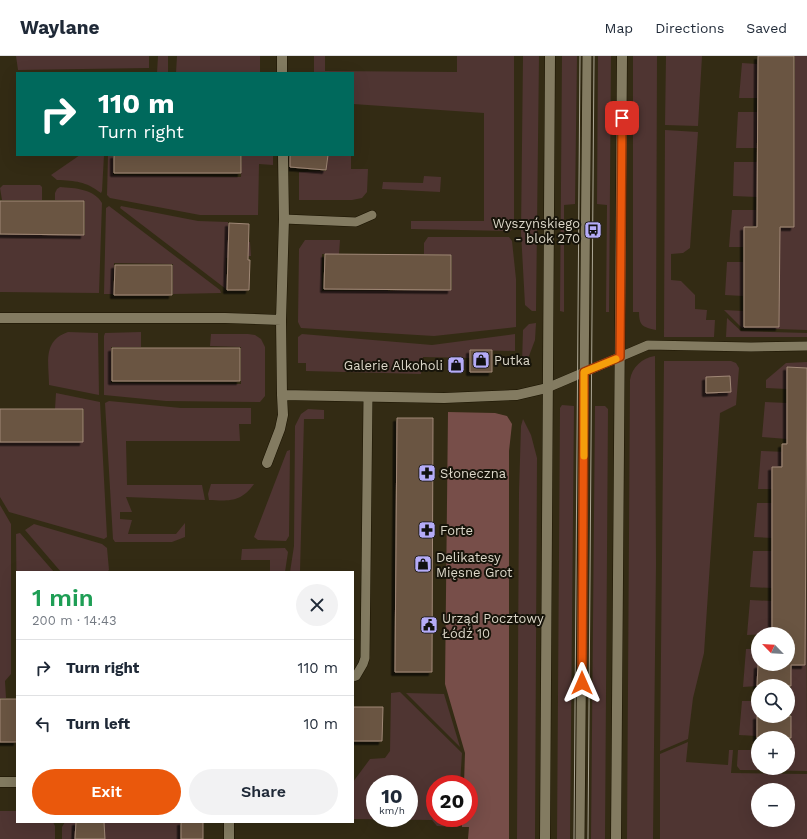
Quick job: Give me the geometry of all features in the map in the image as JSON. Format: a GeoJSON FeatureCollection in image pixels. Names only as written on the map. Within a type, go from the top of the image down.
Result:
{"type":"FeatureCollection","features":[{"type":"Feature","properties":{"kind":"street"},"geometry":{"type":"LineString","coordinates":[[282,56],[282,72]]}},
{"type":"Feature","properties":{"kind":"street"},"geometry":{"type":"LineString","coordinates":[[544,839],[550,56]]}},
{"type":"Feature","properties":{"kind":"street"},"geometry":{"type":"LineString","coordinates":[[616,839],[622,56]]}},
{"type":"Feature","properties":{"kind":"street"},"geometry":{"type":"LineString","coordinates":[[267,463],[280,429],[283,415],[281,320],[284,219],[283,156]]}},
{"type":"Feature","properties":{"kind":"street"},"geometry":{"type":"LineString","coordinates":[[0,318],[210,318],[281,320]]}},
{"type":"Feature","properties":{"kind":"street"},"geometry":{"type":"LineString","coordinates":[[282,395],[444,398],[517,395],[547,388]]}},
{"type":"Feature","properties":{"kind":"street"},"geometry":{"type":"LineString","coordinates":[[0,782],[16,782]]}},
{"type":"Feature","properties":{"kind":"street"},"geometry":{"type":"LineString","coordinates":[[229,823],[229,839]]}},
{"type":"Feature","properties":{"kind":"lane"},"geometry":{"type":"LineString","coordinates":[[580,839],[587,56]]}},
{"type":"Feature","properties":{"kind":"lane"},"geometry":{"type":"LineString","coordinates":[[284,219],[356,222],[372,215]]}},
{"type":"Feature","properties":{"kind":"lane"},"geometry":{"type":"LineString","coordinates":[[547,388],[648,345],[807,346]]}},
{"type":"Feature","properties":{"kind":"lane"},"geometry":{"type":"LineString","coordinates":[[354,677],[360,670],[365,658],[368,397]]}},
{"type":"Feature","properties":{"kind":"shaded area"},"geometry":{"type":"Polygon","coordinates":[[[16,56],[149,56],[149,68],[18,70],[16,56]]]}},
{"type":"Feature","properties":{"kind":"shaded area"},"geometry":{"type":"Polygon","coordinates":[[[158,56],[168,56],[168,72],[157,72],[158,56]]]}},
{"type":"Feature","properties":{"kind":"shaded area"},"geometry":{"type":"Polygon","coordinates":[[[177,56],[260,56],[260,72],[176,72],[177,56]]]}},
{"type":"Feature","properties":{"kind":"shaded area"},"geometry":{"type":"Polygon","coordinates":[[[314,56],[325,56],[325,71],[457,72],[457,56],[514,56],[514,228],[510,231],[411,229],[411,221],[484,221],[484,113],[354,104],[354,72],[314,72],[314,56]]]}},
{"type":"Feature","properties":{"kind":"shaded area"},"geometry":{"type":"Polygon","coordinates":[[[523,56],[539,56],[536,311],[532,311],[525,305],[521,232],[523,56]]]}},
{"type":"Feature","properties":{"kind":"shaded area"},"geometry":{"type":"Polygon","coordinates":[[[562,56],[577,56],[575,204],[564,205],[564,312],[560,311],[562,56]]]}},
{"type":"Feature","properties":{"kind":"shaded area"},"geometry":{"type":"Polygon","coordinates":[[[598,56],[611,56],[609,312],[606,312],[607,205],[597,204],[598,56]]]}},
{"type":"Feature","properties":{"kind":"shaded area"},"geometry":{"type":"Polygon","coordinates":[[[633,56],[657,56],[656,330],[645,327],[641,323],[639,312],[633,312],[633,56]]]}},
{"type":"Feature","properties":{"kind":"shaded area"},"geometry":{"type":"Polygon","coordinates":[[[666,56],[702,56],[698,126],[665,125],[666,56]]]}},
{"type":"Feature","properties":{"kind":"shaded area"},"geometry":{"type":"Polygon","coordinates":[[[795,56],[807,56],[807,330],[742,328],[724,310],[743,311],[743,327],[779,327],[780,228],[794,227],[795,56]]]}},
{"type":"Feature","properties":{"kind":"shaded area"},"geometry":{"type":"Polygon","coordinates":[[[742,63],[757,64],[757,98],[739,98],[742,63]]]}},
{"type":"Feature","properties":{"kind":"shaded area"},"geometry":{"type":"Polygon","coordinates":[[[738,112],[757,112],[757,148],[736,148],[738,112]]]}},
{"type":"Feature","properties":{"kind":"shaded area"},"geometry":{"type":"Polygon","coordinates":[[[665,130],[698,132],[690,248],[683,253],[671,254],[671,280],[681,281],[695,295],[695,309],[707,310],[706,320],[715,320],[714,337],[664,337],[665,130]]]}},
{"type":"Feature","properties":{"kind":"shaded area"},"geometry":{"type":"Polygon","coordinates":[[[79,156],[104,156],[101,193],[85,184],[75,181],[57,180],[51,175],[79,156]]]}},
{"type":"Feature","properties":{"kind":"shaded area"},"geometry":{"type":"Polygon","coordinates":[[[108,156],[113,156],[113,175],[241,177],[242,156],[273,156],[273,165],[259,164],[258,215],[200,215],[110,198],[107,195],[108,156]]]}},
{"type":"Feature","properties":{"kind":"shaded area"},"geometry":{"type":"Polygon","coordinates":[[[328,156],[351,156],[351,169],[368,169],[367,192],[362,198],[352,200],[299,200],[299,172],[326,171],[328,156]]]}},
{"type":"Feature","properties":{"kind":"shaded area"},"geometry":{"type":"Polygon","coordinates":[[[734,162],[757,162],[757,197],[733,196],[734,162]]]}},
{"type":"Feature","properties":{"kind":"shaded area"},"geometry":{"type":"Polygon","coordinates":[[[424,176],[441,177],[440,192],[382,189],[383,182],[423,183],[424,176]]]}},
{"type":"Feature","properties":{"kind":"shaded area"},"geometry":{"type":"Polygon","coordinates":[[[3,185],[40,185],[42,187],[42,200],[2,200],[0,188],[3,185]]]}},
{"type":"Feature","properties":{"kind":"shaded area"},"geometry":{"type":"Polygon","coordinates":[[[60,187],[84,190],[99,198],[102,203],[99,293],[0,292],[0,235],[8,235],[8,230],[34,231],[34,235],[85,235],[85,201],[55,200],[55,193],[60,187]]]}},
{"type":"Feature","properties":{"kind":"shaded area"},"geometry":{"type":"Polygon","coordinates":[[[109,206],[220,290],[221,293],[173,294],[173,264],[114,263],[113,294],[104,294],[106,208],[109,206]]]}},
{"type":"Feature","properties":{"kind":"shaded area"},"geometry":{"type":"Polygon","coordinates":[[[121,206],[198,221],[228,222],[228,241],[250,242],[251,256],[226,258],[226,289],[120,208],[121,206]]]}},
{"type":"Feature","properties":{"kind":"shaded area"},"geometry":{"type":"Polygon","coordinates":[[[732,210],[756,210],[756,226],[744,227],[743,247],[729,247],[732,210]]]}},
{"type":"Feature","properties":{"kind":"shaded area"},"geometry":{"type":"Polygon","coordinates":[[[428,237],[509,237],[512,241],[516,279],[516,327],[434,336],[301,328],[298,322],[299,249],[305,240],[340,240],[339,254],[322,254],[322,291],[452,290],[452,255],[424,254],[424,243],[428,237]]]}},
{"type":"Feature","properties":{"kind":"shaded area"},"geometry":{"type":"Polygon","coordinates":[[[727,262],[743,262],[743,296],[725,295],[727,262]]]}},
{"type":"Feature","properties":{"kind":"shaded area"},"geometry":{"type":"Polygon","coordinates":[[[727,318],[741,331],[807,333],[807,337],[726,337],[727,318]]]}},
{"type":"Feature","properties":{"kind":"shaded area"},"geometry":{"type":"Polygon","coordinates":[[[536,323],[535,340],[526,364],[522,363],[523,330],[529,324],[536,323]]]}},
{"type":"Feature","properties":{"kind":"shaded area"},"geometry":{"type":"Polygon","coordinates":[[[68,332],[98,333],[99,395],[49,385],[48,361],[51,347],[54,341],[68,332]]]}},
{"type":"Feature","properties":{"kind":"shaded area"},"geometry":{"type":"Polygon","coordinates":[[[141,332],[141,347],[111,347],[111,383],[241,384],[241,347],[210,346],[211,334],[248,334],[255,335],[261,339],[265,347],[265,396],[260,402],[166,401],[104,395],[105,333],[141,332]]]}},
{"type":"Feature","properties":{"kind":"shaded area"},"geometry":{"type":"Polygon","coordinates":[[[302,334],[432,345],[515,334],[515,351],[470,350],[470,358],[423,357],[421,374],[306,371],[306,363],[298,363],[298,337],[302,334]]]}},
{"type":"Feature","properties":{"kind":"shaded area"},"geometry":{"type":"Polygon","coordinates":[[[655,356],[656,564],[653,839],[627,839],[630,380],[635,367],[638,364],[650,357],[655,356]]]}},
{"type":"Feature","properties":{"kind":"shaded area"},"geometry":{"type":"Polygon","coordinates":[[[664,361],[731,361],[736,363],[739,368],[736,405],[720,413],[704,653],[693,698],[688,739],[660,751],[664,361]]]}},
{"type":"Feature","properties":{"kind":"shaded area"},"geometry":{"type":"Polygon","coordinates":[[[807,362],[807,368],[787,368],[787,389],[766,388],[766,380],[786,363],[807,362]]]}},
{"type":"Feature","properties":{"kind":"shaded area"},"geometry":{"type":"Polygon","coordinates":[[[56,393],[100,402],[107,537],[104,539],[9,512],[0,497],[0,442],[83,442],[84,409],[55,409],[56,393]]]}},
{"type":"Feature","properties":{"kind":"shaded area"},"geometry":{"type":"Polygon","coordinates":[[[109,401],[181,408],[251,408],[251,424],[239,424],[240,441],[126,441],[127,485],[202,485],[205,500],[126,497],[132,512],[120,512],[120,519],[132,520],[128,534],[176,534],[185,523],[185,537],[172,542],[115,542],[113,539],[105,403],[109,401]]]}},
{"type":"Feature","properties":{"kind":"shaded area"},"geometry":{"type":"Polygon","coordinates":[[[765,402],[787,403],[787,439],[762,437],[765,402]]]}},
{"type":"Feature","properties":{"kind":"shaded area"},"geometry":{"type":"Polygon","coordinates":[[[562,405],[574,406],[570,839],[557,839],[560,408],[562,405]]]}},
{"type":"Feature","properties":{"kind":"shaded area"},"geometry":{"type":"Polygon","coordinates":[[[595,406],[605,406],[608,409],[605,839],[591,839],[595,406]]]}},
{"type":"Feature","properties":{"kind":"shaded area"},"geometry":{"type":"Polygon","coordinates":[[[308,409],[324,410],[324,419],[304,419],[300,571],[290,571],[294,546],[295,426],[301,414],[308,409]]]}},
{"type":"Feature","properties":{"kind":"shaded area"},"geometry":{"type":"Polygon","coordinates":[[[448,412],[495,413],[507,416],[512,424],[509,451],[509,839],[468,839],[469,827],[478,827],[478,775],[464,775],[465,753],[445,684],[448,412]]]}},
{"type":"Feature","properties":{"kind":"shaded area"},"geometry":{"type":"Polygon","coordinates":[[[523,419],[531,435],[537,458],[535,839],[517,839],[519,492],[521,426],[523,419]]]}},
{"type":"Feature","properties":{"kind":"shaded area"},"geometry":{"type":"Polygon","coordinates":[[[290,450],[289,536],[286,541],[258,540],[254,537],[287,451],[290,450]]]}},
{"type":"Feature","properties":{"kind":"shaded area"},"geometry":{"type":"Polygon","coordinates":[[[761,451],[787,452],[787,467],[772,489],[758,489],[761,451]]]}},
{"type":"Feature","properties":{"kind":"shaded area"},"geometry":{"type":"Polygon","coordinates":[[[806,467],[807,771],[795,771],[795,731],[791,731],[791,723],[795,723],[795,679],[791,679],[791,671],[795,671],[795,665],[805,664],[806,467]]]}},
{"type":"Feature","properties":{"kind":"shaded area"},"geometry":{"type":"Polygon","coordinates":[[[211,484],[254,484],[240,497],[229,500],[209,500],[208,494],[211,484]]]}},
{"type":"Feature","properties":{"kind":"shaded area"},"geometry":{"type":"Polygon","coordinates":[[[757,503],[773,503],[772,538],[754,537],[757,503]]]}},
{"type":"Feature","properties":{"kind":"shaded area"},"geometry":{"type":"Polygon","coordinates":[[[0,505],[11,524],[11,674],[5,681],[6,698],[0,698],[0,505]]]}},
{"type":"Feature","properties":{"kind":"shaded area"},"geometry":{"type":"Polygon","coordinates":[[[34,524],[102,544],[107,548],[109,570],[60,571],[25,530],[34,524]]]}},
{"type":"Feature","properties":{"kind":"shaded area"},"geometry":{"type":"Polygon","coordinates":[[[20,533],[53,571],[16,571],[16,534],[20,533]]]}},
{"type":"Feature","properties":{"kind":"shaded area"},"geometry":{"type":"Polygon","coordinates":[[[285,548],[288,552],[285,571],[270,571],[270,560],[241,560],[242,549],[285,548]]]}},
{"type":"Feature","properties":{"kind":"shaded area"},"geometry":{"type":"Polygon","coordinates":[[[753,551],[772,551],[772,588],[750,587],[753,551]]]}},
{"type":"Feature","properties":{"kind":"shaded area"},"geometry":{"type":"Polygon","coordinates":[[[750,600],[772,601],[772,627],[751,627],[751,635],[747,635],[750,600]]]}},
{"type":"Feature","properties":{"kind":"shaded area"},"geometry":{"type":"Polygon","coordinates":[[[746,649],[751,649],[751,671],[758,671],[757,679],[751,679],[751,686],[743,687],[746,649]]]}},
{"type":"Feature","properties":{"kind":"shaded area"},"geometry":{"type":"Polygon","coordinates":[[[400,692],[462,753],[461,775],[426,775],[426,820],[418,820],[418,775],[366,775],[366,819],[354,819],[354,781],[370,759],[385,758],[390,751],[391,693],[400,692]]]}},
{"type":"Feature","properties":{"kind":"shaded area"},"geometry":{"type":"Polygon","coordinates":[[[406,693],[444,694],[460,747],[406,693]]]}},
{"type":"Feature","properties":{"kind":"shaded area"},"geometry":{"type":"Polygon","coordinates":[[[742,701],[751,701],[751,723],[757,723],[757,731],[751,731],[751,736],[739,735],[742,701]]]}},
{"type":"Feature","properties":{"kind":"shaded area"},"geometry":{"type":"Polygon","coordinates":[[[688,742],[686,762],[728,765],[729,750],[733,750],[731,773],[751,773],[751,775],[807,774],[807,839],[660,839],[660,754],[688,742]]]}},
{"type":"Feature","properties":{"kind":"shaded area"},"geometry":{"type":"Polygon","coordinates":[[[738,750],[751,750],[751,770],[740,770],[737,766],[738,750]]]}},
{"type":"Feature","properties":{"kind":"shaded area"},"geometry":{"type":"Polygon","coordinates":[[[0,811],[16,811],[16,823],[54,823],[55,826],[55,839],[0,839],[0,811]]]}},
{"type":"Feature","properties":{"kind":"shaded area"},"geometry":{"type":"Polygon","coordinates":[[[64,823],[180,823],[180,839],[62,839],[62,827],[64,823]]]}},
{"type":"Feature","properties":{"kind":"building"},"geometry":{"type":"Polygon","coordinates":[[[758,56],[794,56],[794,227],[780,227],[779,327],[744,327],[744,227],[757,227],[758,56]]]}},
{"type":"Feature","properties":{"kind":"building"},"geometry":{"type":"Polygon","coordinates":[[[114,156],[241,156],[241,173],[114,173],[114,156]]]}},
{"type":"Feature","properties":{"kind":"building"},"geometry":{"type":"Polygon","coordinates":[[[290,156],[328,156],[326,170],[290,167],[290,156]]]}},
{"type":"Feature","properties":{"kind":"building"},"geometry":{"type":"Polygon","coordinates":[[[0,201],[84,201],[84,235],[0,234],[0,201]]]}},
{"type":"Feature","properties":{"kind":"building"},"geometry":{"type":"Polygon","coordinates":[[[229,223],[249,224],[249,290],[227,290],[229,223]]]}},
{"type":"Feature","properties":{"kind":"building"},"geometry":{"type":"Polygon","coordinates":[[[325,254],[451,255],[451,290],[324,289],[325,254]]]}},
{"type":"Feature","properties":{"kind":"building"},"geometry":{"type":"Polygon","coordinates":[[[115,265],[172,265],[172,295],[114,295],[115,265]]]}},
{"type":"Feature","properties":{"kind":"building"},"geometry":{"type":"Polygon","coordinates":[[[112,348],[240,348],[240,381],[112,381],[112,348]]]}},
{"type":"Feature","properties":{"kind":"building","name":"Putka"},"geometry":{"type":"Polygon","coordinates":[[[470,350],[492,350],[492,372],[470,372],[470,350]]]}},
{"type":"Feature","properties":{"kind":"building"},"geometry":{"type":"Polygon","coordinates":[[[787,367],[807,368],[805,665],[795,665],[795,627],[772,627],[772,467],[782,467],[782,444],[787,444],[787,367]]]}},
{"type":"Feature","properties":{"kind":"building"},"geometry":{"type":"Polygon","coordinates":[[[730,376],[731,392],[706,393],[706,377],[730,376]]]}},
{"type":"Feature","properties":{"kind":"building"},"geometry":{"type":"Polygon","coordinates":[[[0,409],[83,409],[83,442],[0,442],[0,409]]]}},
{"type":"Feature","properties":{"kind":"building"},"geometry":{"type":"Polygon","coordinates":[[[397,418],[433,418],[432,672],[395,672],[397,418]]]}},
{"type":"Feature","properties":{"kind":"building"},"geometry":{"type":"Polygon","coordinates":[[[758,671],[791,671],[791,679],[757,679],[758,671]]]}},
{"type":"Feature","properties":{"kind":"building"},"geometry":{"type":"Polygon","coordinates":[[[0,699],[16,699],[16,742],[0,742],[0,699]]]}},
{"type":"Feature","properties":{"kind":"building"},"geometry":{"type":"Polygon","coordinates":[[[354,707],[383,707],[382,741],[354,741],[354,707]]]}},
{"type":"Feature","properties":{"kind":"building"},"geometry":{"type":"Polygon","coordinates":[[[757,723],[791,723],[791,731],[757,731],[757,723]]]}},
{"type":"Feature","properties":{"kind":"building"},"geometry":{"type":"Polygon","coordinates":[[[76,823],[104,823],[105,839],[75,839],[76,823]]]}},
{"type":"Feature","properties":{"kind":"building"},"geometry":{"type":"Polygon","coordinates":[[[181,823],[203,823],[203,839],[181,839],[181,823]]]}},
{"type":"Feature","properties":{"kind":"tram line"},"geometry":{"type":"LineString","coordinates":[[574,839],[580,56]]}},
{"type":"Feature","properties":{"kind":"tram line"},"geometry":{"type":"LineString","coordinates":[[588,839],[594,56]]}},
{"type":"Feature","properties":{"kind":"slow traffic"},"geometry":{"type":"LineString","coordinates":[[584,456],[584,372],[616,359]]}},
{"type":"Feature","properties":{"kind":"place","name":"Wyszyńskiego - blok 270"},"geometry":{"type":"Point","coordinates":[593,230]}},
{"type":"Feature","properties":{"kind":"place","name":"Putka"},"geometry":{"type":"Point","coordinates":[481,360]}},
{"type":"Feature","properties":{"kind":"place","name":"Galerie Alkoholi"},"geometry":{"type":"Point","coordinates":[456,365]}},
{"type":"Feature","properties":{"kind":"place","name":"Słoneczna"},"geometry":{"type":"Point","coordinates":[427,473]}},
{"type":"Feature","properties":{"kind":"place","name":"Forte"},"geometry":{"type":"Point","coordinates":[427,530]}},
{"type":"Feature","properties":{"kind":"place","name":"Delikatesy Mięsne Grot"},"geometry":{"type":"Point","coordinates":[423,564]}},
{"type":"Feature","properties":{"kind":"place","name":"Urząd Pocztowy Łódź 10"},"geometry":{"type":"Point","coordinates":[429,625]}},
{"type":"Feature","properties":{"kind":"route"},"geometry":{"type":"LineString","coordinates":[[582,683],[584,372],[620,357],[622,118]]}}]}
